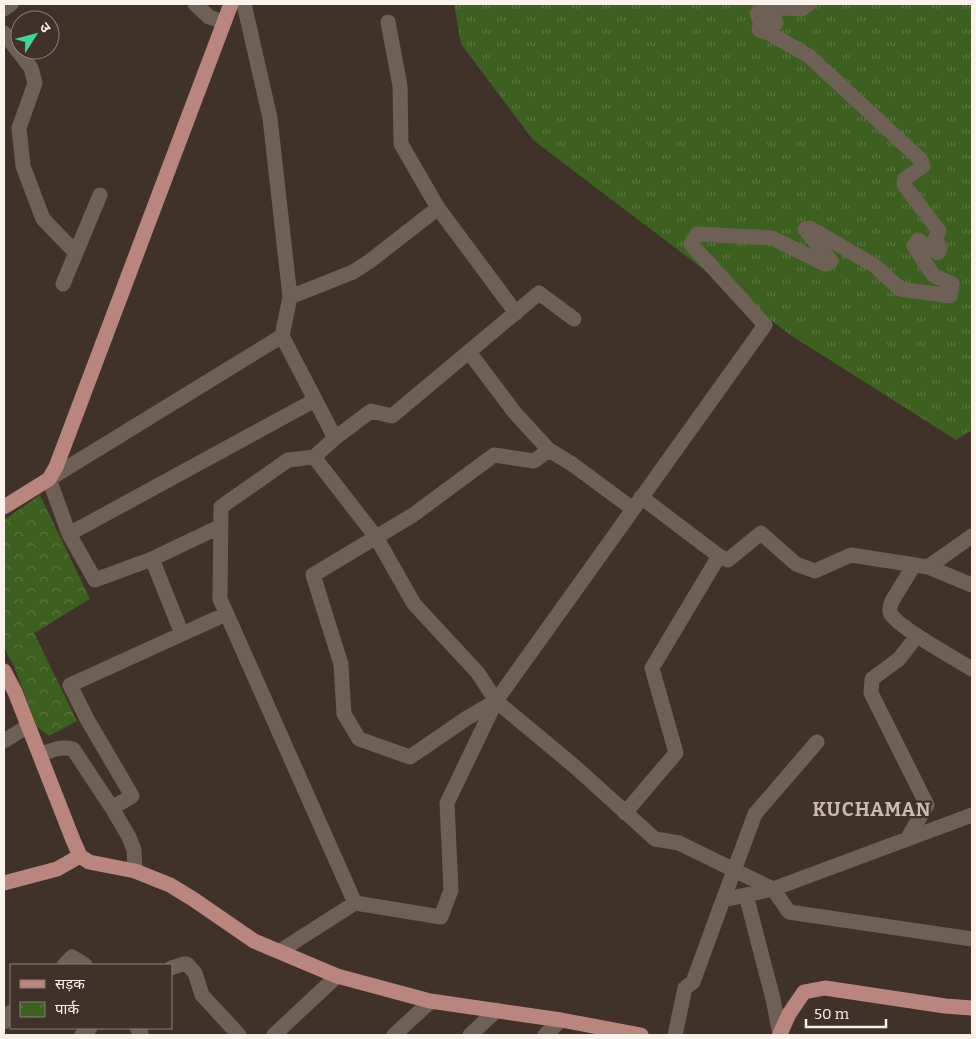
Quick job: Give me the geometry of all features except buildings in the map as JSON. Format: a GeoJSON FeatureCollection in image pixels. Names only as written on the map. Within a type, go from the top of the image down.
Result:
{"type":"FeatureCollection","features":[{"type":"Feature","properties":{"kind":"main road"},"geometry":{"type":"LineString","coordinates":[[4,507],[49,479],[56,467],[231,4]]}},
{"type":"Feature","properties":{"kind":"main road"},"geometry":{"type":"LineString","coordinates":[[4,671],[15,692],[80,856],[89,862],[135,871],[170,885],[254,940],[337,976],[430,1002],[561,1020],[618,1033],[641,1035]]}},
{"type":"Feature","properties":{"kind":"main road"},"geometry":{"type":"LineString","coordinates":[[4,883],[57,869],[80,856]]}},
{"type":"Feature","properties":{"kind":"main road"},"geometry":{"type":"LineString","coordinates":[[779,1035],[789,1014],[804,992],[825,988],[945,1006],[972,1008]]}},
{"type":"Feature","properties":{"kind":"street"},"geometry":{"type":"LineString","coordinates":[[4,9],[11,4]]}},
{"type":"Feature","properties":{"kind":"street"},"geometry":{"type":"LineString","coordinates":[[195,4],[209,17],[224,22]]}},
{"type":"Feature","properties":{"kind":"street"},"geometry":{"type":"LineString","coordinates":[[244,4],[270,118],[290,297],[282,336],[335,438]]}},
{"type":"Feature","properties":{"kind":"street"},"geometry":{"type":"LineString","coordinates":[[280,951],[355,903],[441,917],[451,890],[447,803],[496,701],[765,325],[691,244],[697,234],[772,238],[825,264],[831,261],[805,229],[810,228],[875,266],[900,288],[950,296],[952,284],[933,275],[914,246],[918,240],[938,253],[940,248],[935,238],[939,231],[904,185],[905,179],[923,166],[921,160],[809,56],[769,33],[760,30],[760,26],[776,23],[774,20],[759,18],[757,14],[764,7],[802,8],[809,4]]}},
{"type":"Feature","properties":{"kind":"street"},"geometry":{"type":"LineString","coordinates":[[388,22],[400,86],[401,144],[438,208],[516,313]]}},
{"type":"Feature","properties":{"kind":"street"},"geometry":{"type":"LineString","coordinates":[[4,33],[31,68],[35,82],[19,128],[23,166],[44,219],[75,252]]}},
{"type":"Feature","properties":{"kind":"street"},"geometry":{"type":"LineString","coordinates":[[63,284],[100,195]]}},
{"type":"Feature","properties":{"kind":"street"},"geometry":{"type":"LineString","coordinates":[[290,297],[353,272],[438,208]]}},
{"type":"Feature","properties":{"kind":"street"},"geometry":{"type":"LineString","coordinates":[[355,903],[220,599],[221,507],[288,460],[314,457],[335,438],[370,412],[392,416],[539,293],[574,319]]}},
{"type":"Feature","properties":{"kind":"street"},"geometry":{"type":"LineString","coordinates":[[220,526],[152,559],[95,580],[69,534],[49,479],[282,336]]}},
{"type":"Feature","properties":{"kind":"street"},"geometry":{"type":"LineString","coordinates":[[469,352],[515,413],[550,450],[637,503],[718,556],[728,560],[761,533],[796,564],[815,571],[851,556],[921,566],[972,585]]}},
{"type":"Feature","properties":{"kind":"street"},"geometry":{"type":"LineString","coordinates":[[69,534],[316,400]]}},
{"type":"Feature","properties":{"kind":"street"},"geometry":{"type":"LineString","coordinates":[[496,701],[467,718],[410,758],[359,740],[344,714],[341,664],[313,575],[413,515],[494,455],[534,461],[550,450]]}},
{"type":"Feature","properties":{"kind":"street"},"geometry":{"type":"LineString","coordinates":[[314,457],[376,537],[414,604],[478,673],[496,701],[573,765],[655,840],[678,843],[773,889],[789,912],[972,939]]}},
{"type":"Feature","properties":{"kind":"street"},"geometry":{"type":"LineString","coordinates":[[972,536],[921,566],[890,607],[890,612],[894,618],[917,636],[972,669]]}},
{"type":"Feature","properties":{"kind":"street"},"geometry":{"type":"LineString","coordinates":[[625,813],[676,753],[652,668],[718,556]]}},
{"type":"Feature","properties":{"kind":"street"},"geometry":{"type":"LineString","coordinates":[[152,559],[182,634]]}},
{"type":"Feature","properties":{"kind":"street"},"geometry":{"type":"LineString","coordinates":[[112,808],[132,796],[70,686],[226,614]]}},
{"type":"Feature","properties":{"kind":"street"},"geometry":{"type":"LineString","coordinates":[[907,839],[927,805],[871,693],[872,679],[899,659],[917,636]]}},
{"type":"Feature","properties":{"kind":"street"},"geometry":{"type":"LineString","coordinates":[[4,741],[28,726]]}},
{"type":"Feature","properties":{"kind":"street"},"geometry":{"type":"LineString","coordinates":[[675,1035],[684,988],[693,982],[755,814],[816,742]]}},
{"type":"Feature","properties":{"kind":"street"},"geometry":{"type":"LineString","coordinates":[[40,755],[57,748],[65,747],[73,750],[129,837],[134,850],[135,871]]}},
{"type":"Feature","properties":{"kind":"street"},"geometry":{"type":"LineString","coordinates":[[723,900],[773,889],[972,815]]}},
{"type":"Feature","properties":{"kind":"street"},"geometry":{"type":"LineString","coordinates":[[746,895],[773,999],[779,1035]]}},
{"type":"Feature","properties":{"kind":"street"},"geometry":{"type":"LineString","coordinates":[[65,964],[72,957],[83,964]]}},
{"type":"Feature","properties":{"kind":"street"},"geometry":{"type":"LineString","coordinates":[[172,968],[187,964],[194,973],[202,995],[239,1035]]}},
{"type":"Feature","properties":{"kind":"street"},"geometry":{"type":"LineString","coordinates":[[274,1035],[337,976]]}},
{"type":"Feature","properties":{"kind":"street"},"geometry":{"type":"LineString","coordinates":[[394,1035],[430,1002]]}},
{"type":"Feature","properties":{"kind":"street"},"geometry":{"type":"LineString","coordinates":[[470,1035],[496,1010]]}},
{"type":"Feature","properties":{"kind":"street"},"geometry":{"type":"LineString","coordinates":[[545,1035],[561,1020]]}},
{"type":"Feature","properties":{"kind":"green space"},"geometry":{"type":"Polygon","coordinates":[[[454,4],[972,4],[972,430],[956,440],[789,334],[533,140],[461,44],[454,4]]]}},
{"type":"Feature","properties":{"kind":"green space"},"geometry":{"type":"Polygon","coordinates":[[[40,495],[90,599],[34,633],[77,721],[49,736],[37,727],[14,666],[4,648],[4,520],[40,495]]]}},
{"type":"Feature","properties":{"kind":"district","name":"KUCHAMAN"},"geometry":{"type":"Point","coordinates":[872,809]}}]}
